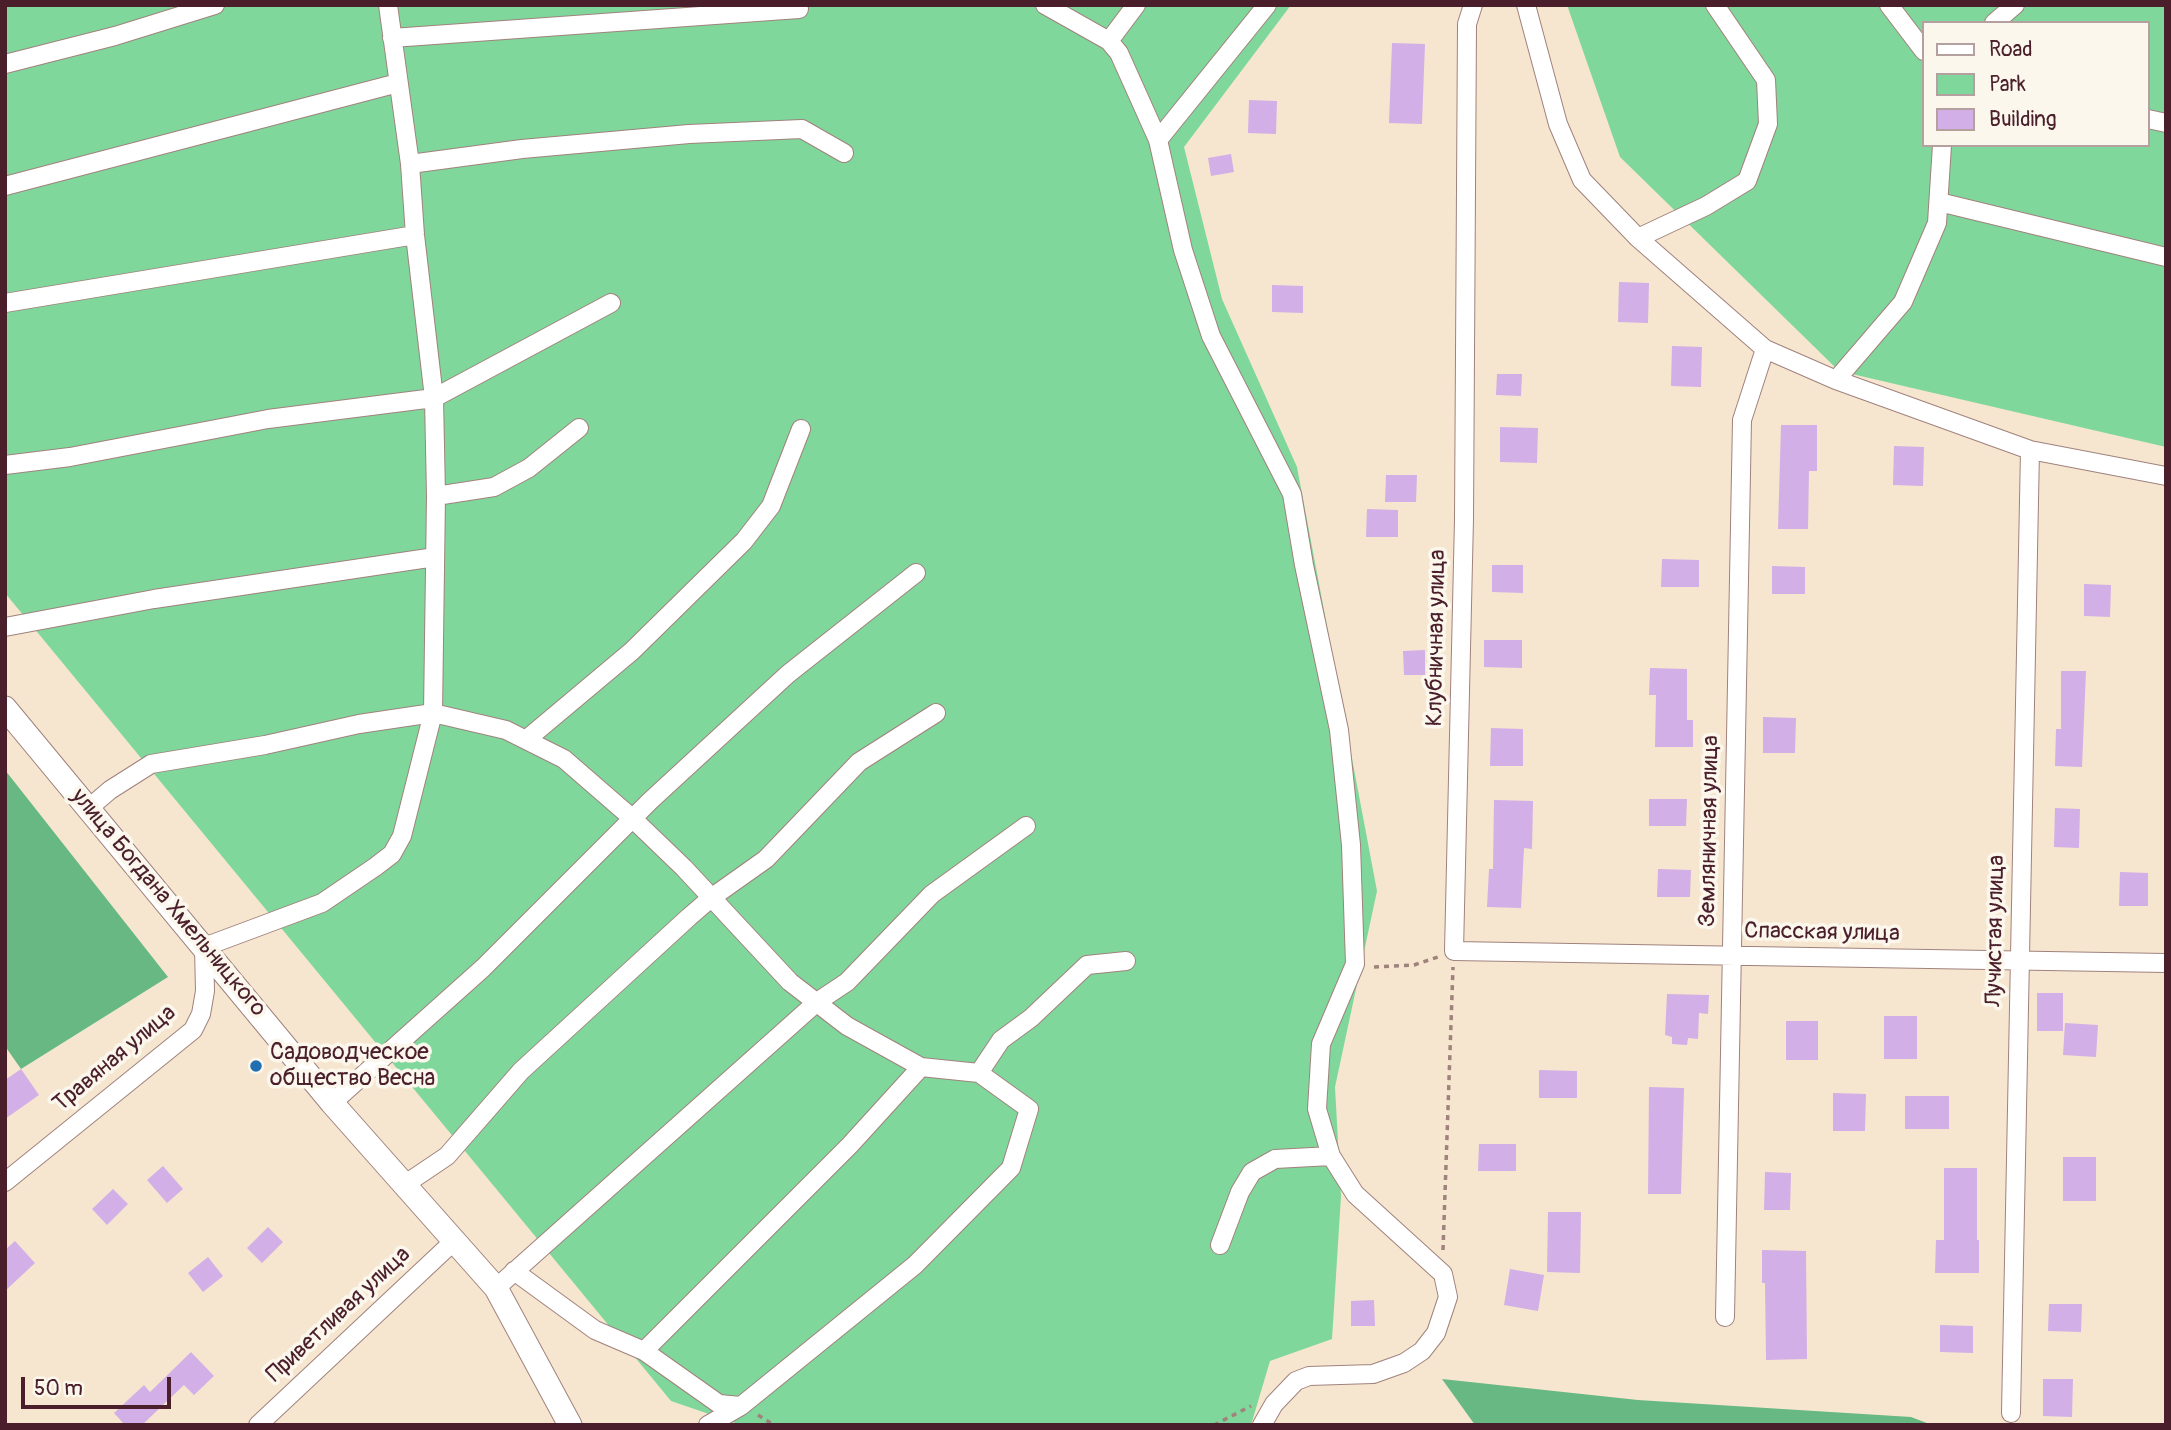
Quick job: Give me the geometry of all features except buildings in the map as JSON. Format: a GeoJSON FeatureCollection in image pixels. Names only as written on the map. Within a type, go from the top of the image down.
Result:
{"type":"FeatureCollection","features":[{"type":"Feature","properties":{"kind":"street"},"geometry":{"type":"LineString","coordinates":[[5,64],[115,36],[215,5]]}},
{"type":"Feature","properties":{"kind":"street"},"geometry":{"type":"LineString","coordinates":[[204,947],[322,903],[392,854],[402,835],[433,713],[436,496],[434,398],[415,235],[410,164],[388,5]]}},
{"type":"Feature","properties":{"kind":"street"},"geometry":{"type":"LineString","coordinates":[[1045,5],[1109,41],[1119,54],[1158,141],[1183,250],[1211,336],[1292,494],[1339,730],[1351,845],[1354,964],[1321,1044],[1317,1109],[1331,1156],[1355,1194],[1443,1273],[1448,1297],[1436,1333],[1422,1352],[1404,1363],[1373,1374],[1309,1376],[1288,1387],[1262,1425]]}},
{"type":"Feature","properties":{"kind":"street"},"geometry":{"type":"LineString","coordinates":[[1109,41],[1136,5]]}},
{"type":"Feature","properties":{"kind":"street"},"geometry":{"type":"LineString","coordinates":[[1158,141],[1267,5]]}},
{"type":"Feature","properties":{"kind":"street","name":"Клубничная улица"},"geometry":{"type":"LineString","coordinates":[[1454,951],[1464,519],[1467,24],[1473,5]]}},
{"type":"Feature","properties":{"kind":"street"},"geometry":{"type":"LineString","coordinates":[[1526,5],[1558,124],[1583,180],[1639,238],[1765,349],[1836,380],[2030,450],[2166,476]]}},
{"type":"Feature","properties":{"kind":"street"},"geometry":{"type":"LineString","coordinates":[[1639,238],[1706,206],[1747,181],[1768,124],[1766,80],[1715,5]]}},
{"type":"Feature","properties":{"kind":"street"},"geometry":{"type":"LineString","coordinates":[[1889,5],[1923,50]]}},
{"type":"Feature","properties":{"kind":"street"},"geometry":{"type":"LineString","coordinates":[[1996,21],[2015,5]]}},
{"type":"Feature","properties":{"kind":"street"},"geometry":{"type":"LineString","coordinates":[[392,38],[799,9]]}},
{"type":"Feature","properties":{"kind":"street"},"geometry":{"type":"LineString","coordinates":[[5,186],[398,83]]}},
{"type":"Feature","properties":{"kind":"street"},"geometry":{"type":"LineString","coordinates":[[410,164],[522,149],[689,134],[802,129],[844,153]]}},
{"type":"Feature","properties":{"kind":"street"},"geometry":{"type":"LineString","coordinates":[[1836,380],[1903,302],[1937,223],[1942,147]]}},
{"type":"Feature","properties":{"kind":"street"},"geometry":{"type":"LineString","coordinates":[[1939,202],[2166,257]]}},
{"type":"Feature","properties":{"kind":"street"},"geometry":{"type":"LineString","coordinates":[[5,303],[415,235]]}},
{"type":"Feature","properties":{"kind":"street"},"geometry":{"type":"LineString","coordinates":[[5,465],[70,457],[268,419],[434,398],[611,303]]}},
{"type":"Feature","properties":{"kind":"street","name":"Земляничная улица"},"geometry":{"type":"LineString","coordinates":[[1725,1317],[1742,420],[1765,349]]}},
{"type":"Feature","properties":{"kind":"street"},"geometry":{"type":"LineString","coordinates":[[436,496],[494,487],[529,468],[579,428]]}},
{"type":"Feature","properties":{"kind":"street"},"geometry":{"type":"LineString","coordinates":[[527,739],[632,651],[744,541],[772,506],[802,429]]}},
{"type":"Feature","properties":{"kind":"street","name":"Лучистая улица"},"geometry":{"type":"LineString","coordinates":[[2011,1413],[2030,450]]}},
{"type":"Feature","properties":{"kind":"street"},"geometry":{"type":"LineString","coordinates":[[5,627],[154,599],[435,557]]}},
{"type":"Feature","properties":{"kind":"street"},"geometry":{"type":"LineString","coordinates":[[332,1102],[483,968],[632,818],[788,674],[916,573]]}},
{"type":"Feature","properties":{"kind":"street","name":"улица Богдана Хмельницкого"},"geometry":{"type":"LineString","coordinates":[[5,708],[332,1102],[496,1288],[570,1425]]}},
{"type":"Feature","properties":{"kind":"street"},"geometry":{"type":"LineString","coordinates":[[89,808],[110,790],[151,764],[265,745],[359,724],[433,713],[506,730],[564,759],[632,818],[790,982],[847,1026],[921,1067],[979,1073],[1029,1109],[1011,1168],[915,1265],[741,1406],[708,1425]]}},
{"type":"Feature","properties":{"kind":"street"},"geometry":{"type":"LineString","coordinates":[[404,1185],[447,1156],[521,1071],[711,898],[766,859],[859,762],[936,713]]}},
{"type":"Feature","properties":{"kind":"street"},"geometry":{"type":"LineString","coordinates":[[496,1288],[817,1002],[847,982],[932,894],[1026,827]]}},
{"type":"Feature","properties":{"kind":"street","name":"Травяная улица"},"geometry":{"type":"LineString","coordinates":[[5,1182],[192,1030],[201,1014],[205,991],[204,947]]}},
{"type":"Feature","properties":{"kind":"street","name":"Спасская улица"},"geometry":{"type":"LineString","coordinates":[[1454,951],[2166,963]]}},
{"type":"Feature","properties":{"kind":"street"},"geometry":{"type":"LineString","coordinates":[[979,1073],[1001,1040],[1031,1018],[1087,965],[1126,961]]}},
{"type":"Feature","properties":{"kind":"street"},"geometry":{"type":"LineString","coordinates":[[644,1352],[850,1145],[921,1067]]}},
{"type":"Feature","properties":{"kind":"street"},"geometry":{"type":"LineString","coordinates":[[1220,1245],[1240,1192],[1252,1172],[1275,1159],[1331,1156]]}},
{"type":"Feature","properties":{"kind":"street","name":"Приветливая улица"},"geometry":{"type":"LineString","coordinates":[[258,1425],[454,1241]]}},
{"type":"Feature","properties":{"kind":"street"},"geometry":{"type":"LineString","coordinates":[[514,1271],[595,1330],[644,1352],[719,1404],[741,1406]]}},
{"type":"Feature","properties":{"kind":"path"},"geometry":{"type":"LineString","coordinates":[[1354,964],[1373,967],[1413,965],[1454,951],[1443,1273]]}},
{"type":"Feature","properties":{"kind":"path"},"geometry":{"type":"LineString","coordinates":[[1214,1425],[1248,1406],[1274,1404]]}},
{"type":"Feature","properties":{"kind":"green space"},"geometry":{"type":"Polygon","coordinates":[[[5,5],[1291,5],[1184,147],[1222,299],[1297,467],[1377,891],[1335,1087],[1341,1196],[1332,1339],[1270,1361],[1251,1425],[741,1425],[671,1401],[5,593],[5,5]]]}},
{"type":"Feature","properties":{"kind":"green space"},"geometry":{"type":"Polygon","coordinates":[[[1567,5],[2166,5],[2166,447],[1839,371],[1620,157],[1567,5]]]}},
{"type":"Feature","properties":{"kind":"green space"},"geometry":{"type":"Polygon","coordinates":[[[5,770],[168,977],[21,1069],[5,1046],[5,770]]]}},
{"type":"Feature","properties":{"kind":"green space"},"geometry":{"type":"Polygon","coordinates":[[[1442,1379],[1638,1400],[1911,1417],[1932,1425],[1475,1425],[1442,1379]]]}},
{"type":"Feature","properties":{"kind":"place","name":"Садоводческое общество Весна"},"geometry":{"type":"Point","coordinates":[256,1066]}}]}
